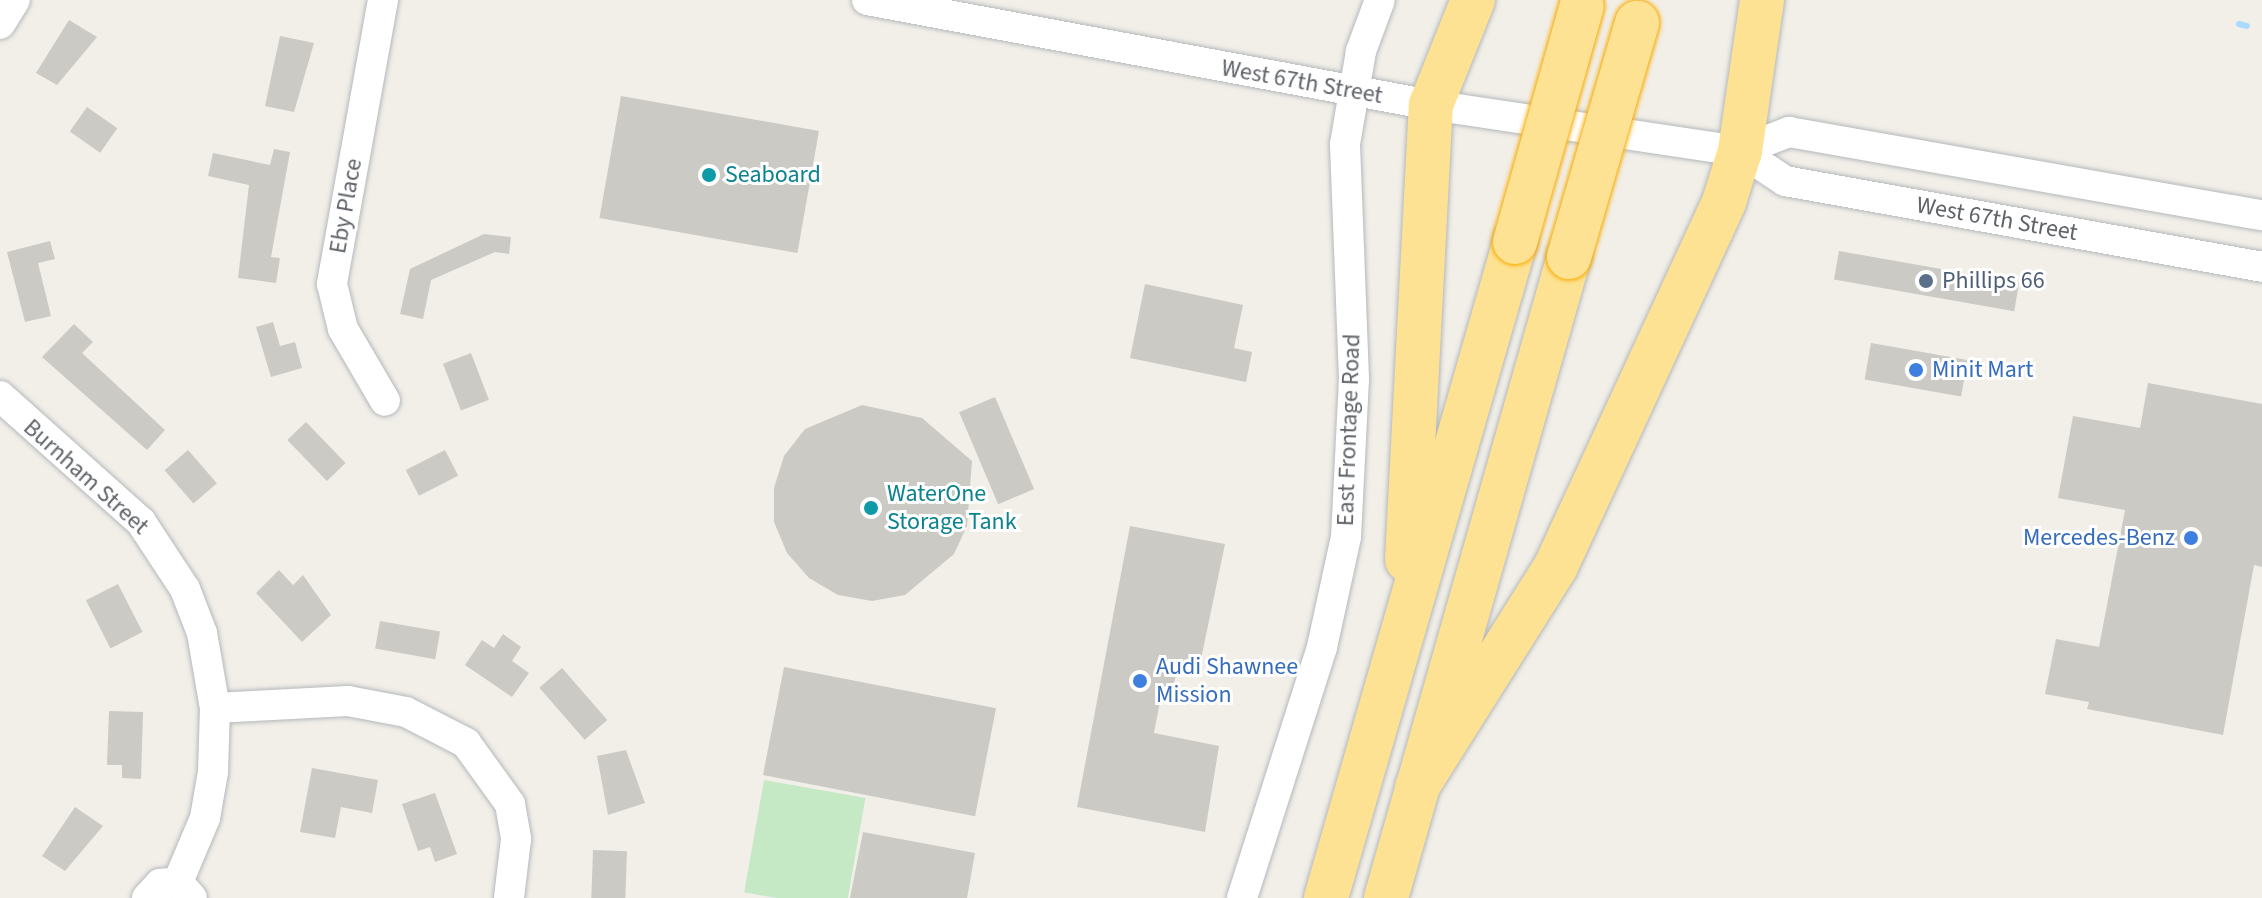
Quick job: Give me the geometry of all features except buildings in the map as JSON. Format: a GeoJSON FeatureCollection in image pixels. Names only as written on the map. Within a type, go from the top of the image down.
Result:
{"type":"FeatureCollection","features":[{"type":"Feature","properties":{"kind":"highway"},"geometry":{"type":"LineString","coordinates":[[1404,629],[1431,105],[1473,0]]}},
{"type":"Feature","properties":{"kind":"highway"},"geometry":{"type":"LineString","coordinates":[[1417,787],[1556,566],[1724,202],[1740,151],[1762,0]]}},
{"type":"Feature","properties":{"kind":"highway"},"geometry":{"type":"LineString","coordinates":[[1326,898],[1583,3]]}},
{"type":"Feature","properties":{"kind":"highway"},"geometry":{"type":"LineString","coordinates":[[1386,898],[1640,11]]}},
{"type":"Feature","properties":{"kind":"street"},"geometry":{"type":"LineString","coordinates":[[0,24],[15,0]]}},
{"type":"Feature","properties":{"kind":"street","name":"Eby Place"},"geometry":{"type":"LineString","coordinates":[[383,0],[332,284],[343,329],[385,401]]}},
{"type":"Feature","properties":{"kind":"street","name":"West 67th Street"},"geometry":{"type":"LineString","coordinates":[[867,0],[1431,105],[1740,151],[1785,181],[2262,267]]}},
{"type":"Feature","properties":{"kind":"street","name":"East Frontage Road"},"geometry":{"type":"LineString","coordinates":[[1242,898],[1322,647],[1346,537],[1354,414],[1345,144],[1352,90],[1380,0]]}},
{"type":"Feature","properties":{"kind":"street","name":"West 67th Street"},"geometry":{"type":"LineString","coordinates":[[1740,151],[1789,132],[2262,215]]}},
{"type":"Feature","properties":{"kind":"street"},"geometry":{"type":"LineString","coordinates":[[1994,219],[2004,169]]}},
{"type":"Feature","properties":{"kind":"street","name":"Burnham Street"},"geometry":{"type":"LineString","coordinates":[[0,396],[121,503],[167,557],[202,633],[215,708],[205,818],[185,890],[160,884],[147,898]]}},
{"type":"Feature","properties":{"kind":"street"},"geometry":{"type":"LineString","coordinates":[[215,708],[348,701],[406,712],[455,736],[494,773],[510,804],[516,839],[509,898]]}},
{"type":"Feature","properties":{"kind":"green space"},"geometry":{"type":"Polygon","coordinates":[[[764,780],[865,798],[848,898],[777,898],[744,892],[764,780]]]}},
{"type":"Feature","properties":{"kind":"waterway"},"geometry":{"type":"LineString","coordinates":[[2239,24],[2247,26]]}},
{"type":"Feature","properties":{"kind":"place","name":"Seaboard"},"geometry":{"type":"Point","coordinates":[709,175]}},
{"type":"Feature","properties":{"kind":"place","name":"Phillips 66"},"geometry":{"type":"Point","coordinates":[1926,281]}},
{"type":"Feature","properties":{"kind":"place","name":"Minit Mart"},"geometry":{"type":"Point","coordinates":[1916,370]}},
{"type":"Feature","properties":{"kind":"place","name":"WaterOne Storage Tank"},"geometry":{"type":"Point","coordinates":[871,508]}},
{"type":"Feature","properties":{"kind":"place","name":"Mercedes-Benz"},"geometry":{"type":"Point","coordinates":[2191,538]}},
{"type":"Feature","properties":{"kind":"place","name":"Audi Shawnee Mission"},"geometry":{"type":"Point","coordinates":[1140,681]}}]}
